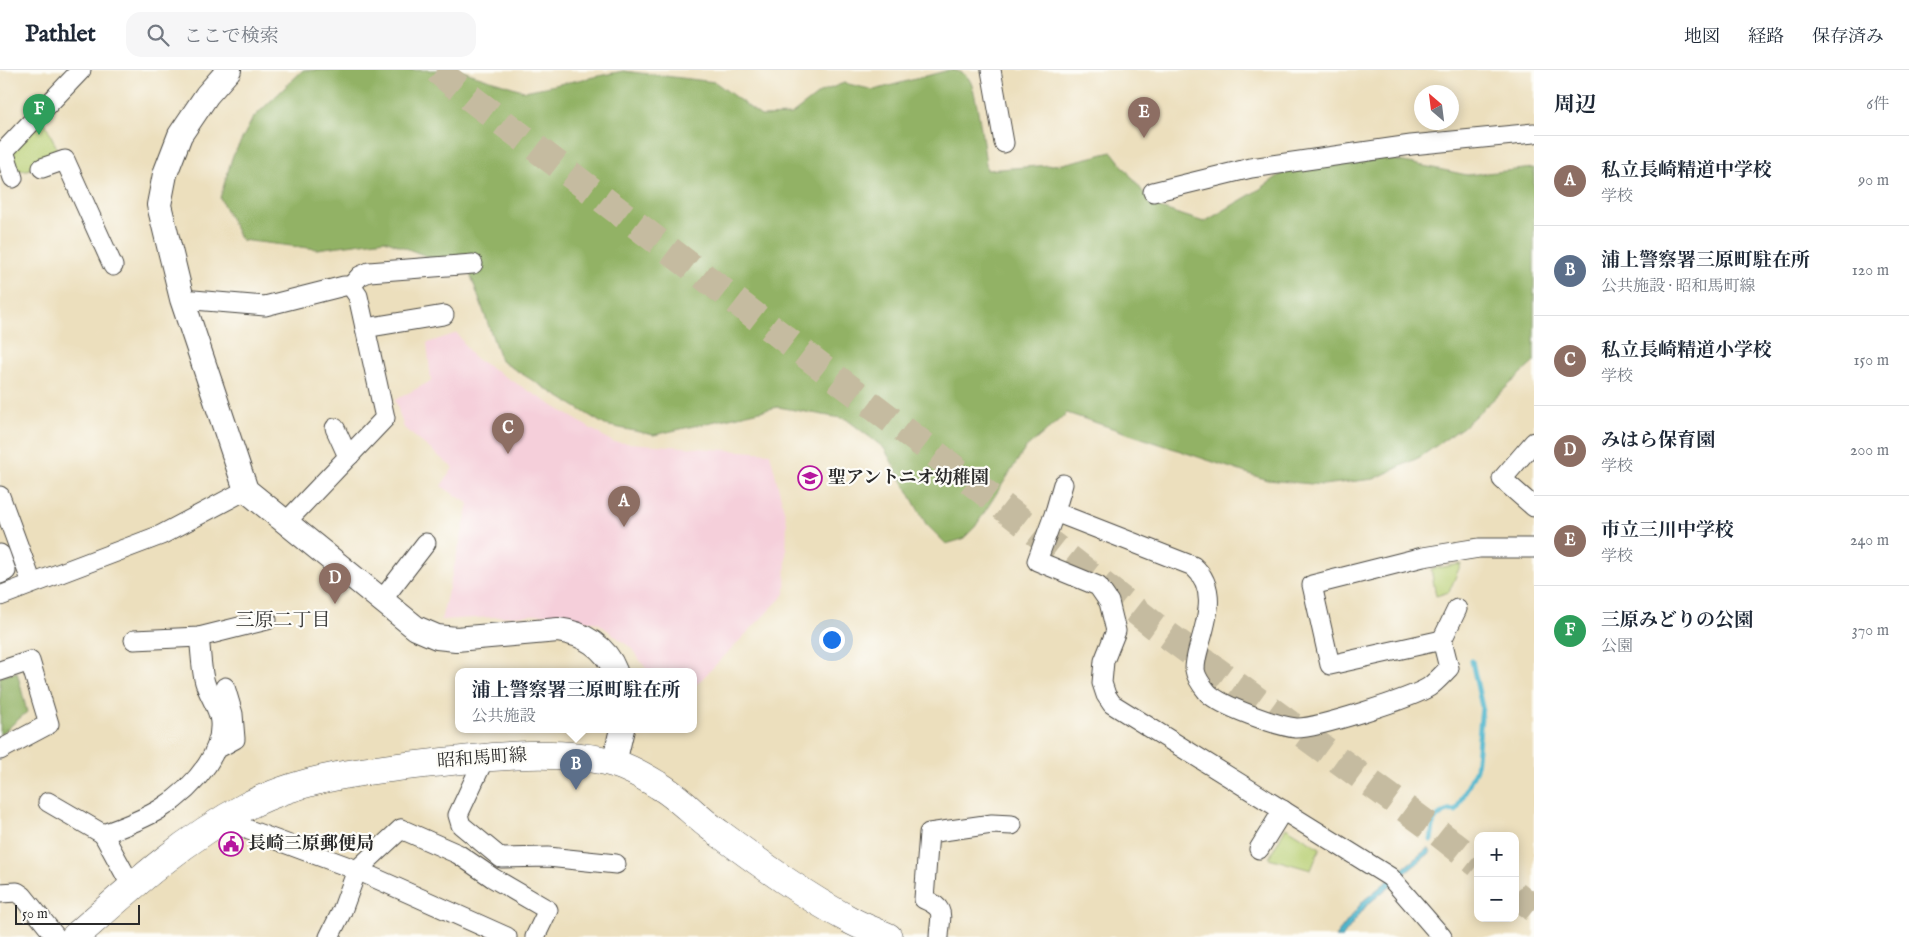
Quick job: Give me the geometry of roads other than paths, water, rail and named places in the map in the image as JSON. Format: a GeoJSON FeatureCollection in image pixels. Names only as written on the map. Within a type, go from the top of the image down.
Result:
{"type":"FeatureCollection","features":[{"type":"Feature","properties":{"kind":"main road","name":"昭和馬町線"},"geometry":{"type":"LineString","coordinates":[[75,937],[154,867],[194,837],[226,817],[273,794],[324,779],[392,767],[485,757],[535,755],[582,758],[614,763],[660,786],[711,827],[800,891],[851,921],[888,937]]}},
{"type":"Feature","properties":{"kind":"street"},"geometry":{"type":"LineString","coordinates":[[13,178],[2,150],[81,70]]}},
{"type":"Feature","properties":{"kind":"street"},"geometry":{"type":"LineString","coordinates":[[229,70],[207,95],[180,135],[165,174],[159,205],[182,299],[246,490],[416,628],[437,637],[456,639],[558,630],[567,631],[591,640],[602,651],[613,668]]}},
{"type":"Feature","properties":{"kind":"street"},"geometry":{"type":"LineString","coordinates":[[992,70],[1004,143]]}},
{"type":"Feature","properties":{"kind":"street"},"geometry":{"type":"LineString","coordinates":[[1153,192],[1251,168],[1410,145],[1534,133]]}},
{"type":"Feature","properties":{"kind":"street"},"geometry":{"type":"LineString","coordinates":[[42,168],[65,160],[113,266]]}},
{"type":"Feature","properties":{"kind":"street"},"geometry":{"type":"LineString","coordinates":[[182,299],[265,306],[344,286],[351,286],[360,276],[369,272],[473,264]]}},
{"type":"Feature","properties":{"kind":"street"},"geometry":{"type":"LineString","coordinates":[[287,522],[385,418],[358,296],[351,286]]}},
{"type":"Feature","properties":{"kind":"street"},"geometry":{"type":"LineString","coordinates":[[365,328],[444,315]]}},
{"type":"Feature","properties":{"kind":"street"},"geometry":{"type":"LineString","coordinates":[[335,428],[345,450],[350,455]]}},
{"type":"Feature","properties":{"kind":"street"},"geometry":{"type":"LineString","coordinates":[[1534,442],[1502,479],[1534,508]]}},
{"type":"Feature","properties":{"kind":"street"},"geometry":{"type":"LineString","coordinates":[[1063,484],[1037,561],[1098,586],[1109,602],[1116,631],[1104,661],[1102,683],[1106,695],[1112,704],[1390,877],[1442,937]]}},
{"type":"Feature","properties":{"kind":"street"},"geometry":{"type":"LineString","coordinates":[[0,596],[161,535],[246,490]]}},
{"type":"Feature","properties":{"kind":"street"},"geometry":{"type":"LineString","coordinates":[[0,496],[32,583]]}},
{"type":"Feature","properties":{"kind":"street"},"geometry":{"type":"LineString","coordinates":[[1055,512],[1193,566],[1198,570],[1208,589],[1209,598],[1208,614],[1195,669],[1197,676],[1208,693],[1215,698],[1237,709],[1296,728],[1317,724],[1398,700],[1430,686],[1448,668],[1442,640],[1457,609]]}},
{"type":"Feature","properties":{"kind":"street"},"geometry":{"type":"LineString","coordinates":[[382,600],[426,543]]}},
{"type":"Feature","properties":{"kind":"street"},"geometry":{"type":"LineString","coordinates":[[1442,640],[1330,665],[1312,585],[1423,557],[1479,548],[1534,548]]}},
{"type":"Feature","properties":{"kind":"street"},"geometry":{"type":"LineString","coordinates":[[0,554],[6,572],[0,574]]}},
{"type":"Feature","properties":{"kind":"street"},"geometry":{"type":"LineString","coordinates":[[134,640],[199,637],[267,620]]}},
{"type":"Feature","properties":{"kind":"street"},"geometry":{"type":"LineString","coordinates":[[103,834],[147,816],[175,801],[201,773],[215,750],[220,719],[204,681],[199,637]]}},
{"type":"Feature","properties":{"kind":"street"},"geometry":{"type":"LineString","coordinates":[[0,671],[30,661],[49,724],[0,750]]}},
{"type":"Feature","properties":{"kind":"street"},"geometry":{"type":"LineString","coordinates":[[215,750],[236,739],[233,714],[225,687]]}},
{"type":"Feature","properties":{"kind":"street"},"geometry":{"type":"LineString","coordinates":[[614,763],[621,733]]}},
{"type":"Feature","properties":{"kind":"street"},"geometry":{"type":"LineString","coordinates":[[485,757],[458,814],[461,825],[501,858],[548,857],[616,864]]}},
{"type":"Feature","properties":{"kind":"street"},"geometry":{"type":"LineString","coordinates":[[48,802],[103,834],[132,887]]}},
{"type":"Feature","properties":{"kind":"street"},"geometry":{"type":"LineString","coordinates":[[1259,850],[1283,810]]}},
{"type":"Feature","properties":{"kind":"street"},"geometry":{"type":"LineString","coordinates":[[226,817],[249,830],[357,870],[507,937]]}},
{"type":"Feature","properties":{"kind":"street"},"geometry":{"type":"LineString","coordinates":[[939,937],[940,909],[938,905],[924,899],[929,833],[992,824],[1012,825]]}},
{"type":"Feature","properties":{"kind":"street"},"geometry":{"type":"LineString","coordinates":[[329,937],[342,910],[357,870],[401,828],[458,854],[493,878],[548,910],[535,937]]}},
{"type":"Feature","properties":{"kind":"street"},"geometry":{"type":"LineString","coordinates":[[0,893],[17,892],[23,896],[56,937]]}},
{"type":"Feature","properties":{"kind":"water"},"geometry":{"type":"Polygon","coordinates":[[[1428,848],[1431,852],[1367,905],[1342,937],[1335,937],[1363,901],[1428,848]]]}},
{"type":"Feature","properties":{"kind":"waterway"},"geometry":{"type":"LineString","coordinates":[[1431,840],[1434,820],[1441,814],[1456,811],[1476,769],[1482,707],[1472,661]]}},
{"type":"Feature","properties":{"kind":"tunnel"},"geometry":{"type":"LineString","coordinates":[[437,70],[472,99],[955,469],[1155,626],[1432,828],[1474,861]]}},
{"type":"Feature","properties":{"kind":"tunnel"},"geometry":{"type":"LineString","coordinates":[[1519,897],[1534,909]]}},
{"type":"Feature","properties":{"kind":"place","name":"三原みどりの公園"},"geometry":{"type":"Point","coordinates":[39,135]}},
{"type":"Feature","properties":{"kind":"place","name":"市立三川中学校"},"geometry":{"type":"Point","coordinates":[1144,138]}},
{"type":"Feature","properties":{"kind":"place","name":"私立長崎精道小学校"},"geometry":{"type":"Point","coordinates":[508,454]}},
{"type":"Feature","properties":{"kind":"place","name":"聖アントニオ幼稚園"},"geometry":{"type":"Point","coordinates":[810,478]}},
{"type":"Feature","properties":{"kind":"place","name":"私立長崎精道中学校"},"geometry":{"type":"Point","coordinates":[624,527]}},
{"type":"Feature","properties":{"kind":"place","name":"みはら保育園"},"geometry":{"type":"Point","coordinates":[335,604]}},
{"type":"Feature","properties":{"kind":"place","name":"浦上警察署三原町駐在所"},"geometry":{"type":"Point","coordinates":[576,790]}},
{"type":"Feature","properties":{"kind":"place","name":"長崎三原郵便局"},"geometry":{"type":"Point","coordinates":[231,844]}},
{"type":"Feature","properties":{"kind":"district","name":"三原二丁目"},"geometry":{"type":"Point","coordinates":[283,621]}}]}
